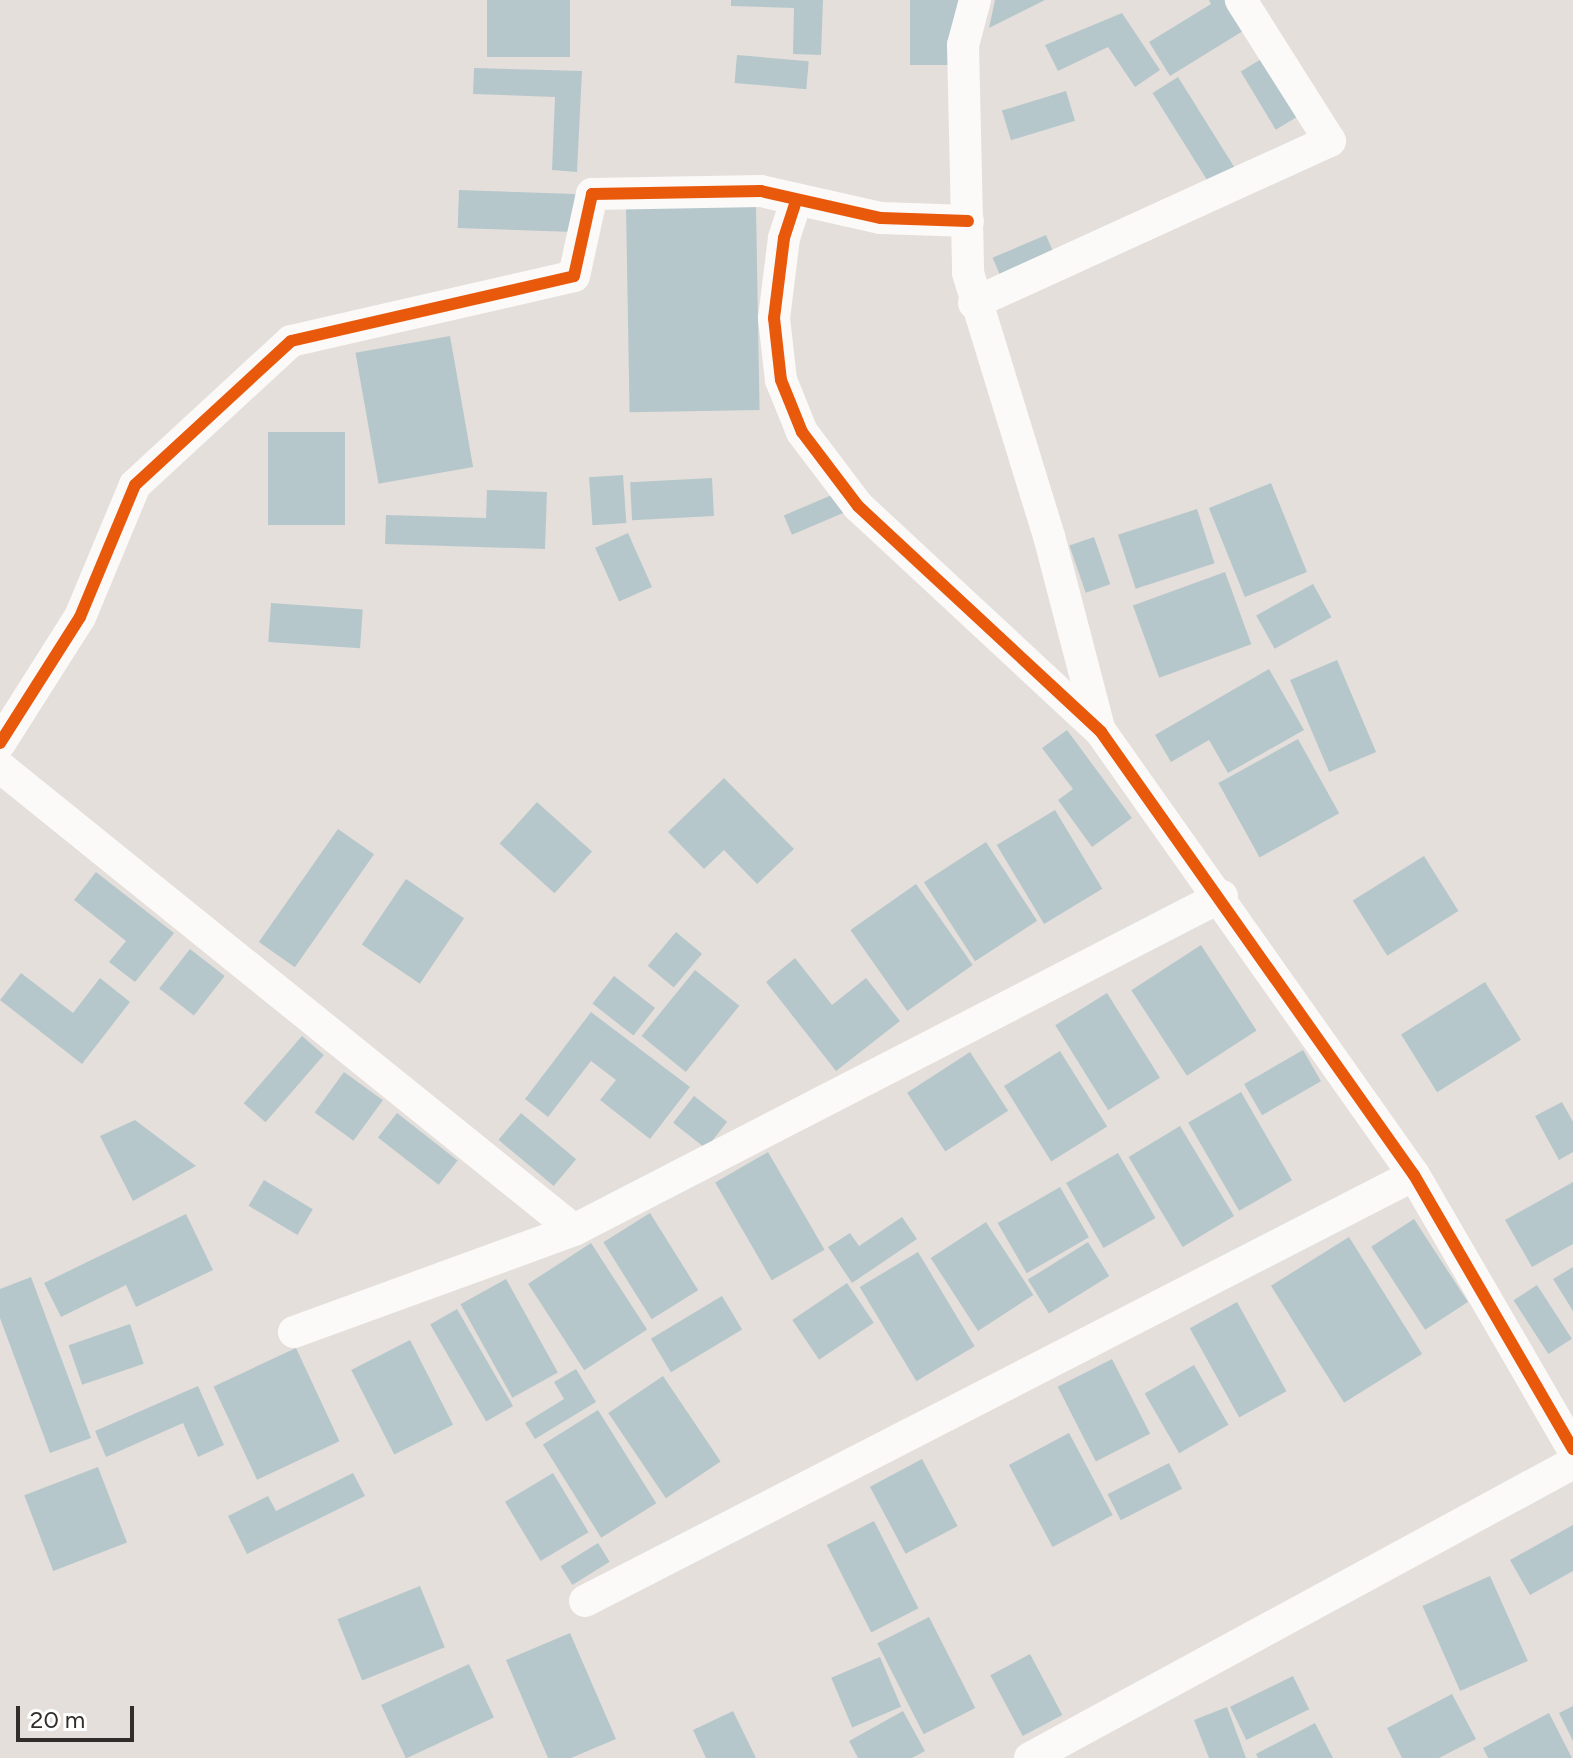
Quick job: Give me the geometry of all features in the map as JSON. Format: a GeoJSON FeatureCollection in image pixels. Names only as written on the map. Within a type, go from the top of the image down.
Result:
{"type":"FeatureCollection","features":[{"type":"Feature","properties":{"kind":"street"},"geometry":{"type":"LineString","coordinates":[[975,0],[963,45],[968,221],[974,303],[1049,536],[1101,732]]}},
{"type":"Feature","properties":{"kind":"street"},"geometry":{"type":"LineString","coordinates":[[974,303],[1330,141],[1241,0]]}},
{"type":"Feature","properties":{"kind":"street"},"geometry":{"type":"LineString","coordinates":[[0,743],[80,617],[135,485],[291,341],[574,276],[592,194],[761,191],[881,218],[968,221]]}},
{"type":"Feature","properties":{"kind":"street"},"geometry":{"type":"LineString","coordinates":[[796,201],[784,238],[774,318],[781,380],[802,432],[858,506],[1101,732],[1222,896],[1414,1175],[1573,1449]]}},
{"type":"Feature","properties":{"kind":"street"},"geometry":{"type":"LineString","coordinates":[[0,767],[574,1230]]}},
{"type":"Feature","properties":{"kind":"street"},"geometry":{"type":"LineString","coordinates":[[294,1332],[574,1230],[1222,896]]}},
{"type":"Feature","properties":{"kind":"street"},"geometry":{"type":"LineString","coordinates":[[585,1601],[1414,1175]]}},
{"type":"Feature","properties":{"kind":"street"},"geometry":{"type":"LineString","coordinates":[[1030,1758],[1573,1463]]}},
{"type":"Feature","properties":{"kind":"building"},"geometry":{"type":"Polygon","coordinates":[[[487,0],[570,0],[570,57],[487,57],[487,0]]]}},
{"type":"Feature","properties":{"kind":"building"},"geometry":{"type":"Polygon","coordinates":[[[731,0],[823,0],[821,55],[793,54],[794,8],[731,6],[731,0]]]}},
{"type":"Feature","properties":{"kind":"building"},"geometry":{"type":"Polygon","coordinates":[[[910,0],[963,0],[963,65],[910,65],[910,0]]]}},
{"type":"Feature","properties":{"kind":"building"},"geometry":{"type":"Polygon","coordinates":[[[995,0],[1045,0],[989,28],[995,0]]]}},
{"type":"Feature","properties":{"kind":"building"},"geometry":{"type":"Polygon","coordinates":[[[1209,0],[1235,0],[1251,26],[1170,76],[1149,42],[1211,4],[1209,0]]]}},
{"type":"Feature","properties":{"kind":"building"},"geometry":{"type":"Polygon","coordinates":[[[1122,13],[1160,70],[1135,87],[1108,47],[1058,71],[1045,45],[1122,13]]]}},
{"type":"Feature","properties":{"kind":"building"},"geometry":{"type":"Polygon","coordinates":[[[737,55],[809,61],[806,89],[735,83],[737,55]]]}},
{"type":"Feature","properties":{"kind":"building"},"geometry":{"type":"Polygon","coordinates":[[[1263,58],[1298,116],[1276,130],[1241,71],[1263,58]]]}},
{"type":"Feature","properties":{"kind":"building"},"geometry":{"type":"Polygon","coordinates":[[[474,68],[582,71],[577,172],[552,170],[555,97],[473,94],[474,68]]]}},
{"type":"Feature","properties":{"kind":"building"},"geometry":{"type":"Polygon","coordinates":[[[1178,77],[1234,167],[1209,183],[1153,93],[1178,77]]]}},
{"type":"Feature","properties":{"kind":"building"},"geometry":{"type":"Polygon","coordinates":[[[1066,91],[1075,121],[1011,140],[1002,111],[1066,91]]]}},
{"type":"Feature","properties":{"kind":"building"},"geometry":{"type":"Polygon","coordinates":[[[459,190],[575,194],[574,232],[458,228],[459,190]]]}},
{"type":"Feature","properties":{"kind":"building"},"geometry":{"type":"Polygon","coordinates":[[[756,206],[760,410],[630,412],[626,208],[756,206]]]}},
{"type":"Feature","properties":{"kind":"building"},"geometry":{"type":"Polygon","coordinates":[[[1046,235],[1057,261],[1004,283],[993,258],[1046,235]]]}},
{"type":"Feature","properties":{"kind":"building"},"geometry":{"type":"Polygon","coordinates":[[[450,336],[473,467],[379,484],[355,353],[450,336]]]}},
{"type":"Feature","properties":{"kind":"building"},"geometry":{"type":"Polygon","coordinates":[[[268,432],[345,432],[345,525],[268,525],[268,432]]]}},
{"type":"Feature","properties":{"kind":"building"},"geometry":{"type":"Polygon","coordinates":[[[623,475],[626,523],[592,525],[589,477],[623,475]]]}},
{"type":"Feature","properties":{"kind":"building"},"geometry":{"type":"Polygon","coordinates":[[[712,478],[714,516],[632,520],[630,482],[712,478]]]}},
{"type":"Feature","properties":{"kind":"building"},"geometry":{"type":"Polygon","coordinates":[[[1271,483],[1307,572],[1245,597],[1209,508],[1271,483]]]}},
{"type":"Feature","properties":{"kind":"building"},"geometry":{"type":"Polygon","coordinates":[[[487,490],[547,492],[545,549],[385,544],[386,515],[486,518],[487,490]]]}},
{"type":"Feature","properties":{"kind":"building"},"geometry":{"type":"Polygon","coordinates":[[[839,492],[847,511],[792,535],[784,515],[839,492]]]}},
{"type":"Feature","properties":{"kind":"building"},"geometry":{"type":"Polygon","coordinates":[[[1197,509],[1215,563],[1136,589],[1118,535],[1197,509]]]}},
{"type":"Feature","properties":{"kind":"building"},"geometry":{"type":"Polygon","coordinates":[[[628,533],[652,587],[619,602],[595,548],[628,533]]]}},
{"type":"Feature","properties":{"kind":"building"},"geometry":{"type":"Polygon","coordinates":[[[1094,537],[1110,584],[1086,593],[1069,545],[1094,537]]]}},
{"type":"Feature","properties":{"kind":"building"},"geometry":{"type":"Polygon","coordinates":[[[1225,572],[1251,644],[1159,678],[1133,606],[1225,572]]]}},
{"type":"Feature","properties":{"kind":"building"},"geometry":{"type":"Polygon","coordinates":[[[1313,584],[1331,617],[1275,649],[1256,616],[1313,584]]]}},
{"type":"Feature","properties":{"kind":"building"},"geometry":{"type":"Polygon","coordinates":[[[271,603],[363,609],[360,648],[268,642],[271,603]]]}},
{"type":"Feature","properties":{"kind":"building"},"geometry":{"type":"Polygon","coordinates":[[[1337,660],[1376,752],[1329,772],[1290,680],[1337,660]]]}},
{"type":"Feature","properties":{"kind":"building"},"geometry":{"type":"Polygon","coordinates":[[[1269,669],[1304,730],[1228,773],[1209,740],[1171,762],[1155,735],[1269,669]]]}},
{"type":"Feature","properties":{"kind":"building"},"geometry":{"type":"Polygon","coordinates":[[[1067,730],[1132,818],[1092,847],[1058,800],[1073,789],[1042,748],[1067,730]]]}},
{"type":"Feature","properties":{"kind":"building"},"geometry":{"type":"Polygon","coordinates":[[[1298,739],[1339,813],[1260,857],[1218,783],[1298,739]]]}},
{"type":"Feature","properties":{"kind":"building"},"geometry":{"type":"Polygon","coordinates":[[[724,778],[794,849],[757,884],[724,850],[704,869],[668,832],[724,778]]]}},
{"type":"Feature","properties":{"kind":"building"},"geometry":{"type":"Polygon","coordinates":[[[537,802],[592,852],[555,893],[500,844],[537,802]]]}},
{"type":"Feature","properties":{"kind":"building"},"geometry":{"type":"Polygon","coordinates":[[[1055,810],[1102,889],[1044,924],[997,845],[1055,810]]]}},
{"type":"Feature","properties":{"kind":"building"},"geometry":{"type":"Polygon","coordinates":[[[338,829],[374,854],[295,967],[259,942],[338,829]]]}},
{"type":"Feature","properties":{"kind":"building"},"geometry":{"type":"Polygon","coordinates":[[[986,842],[1037,921],[975,961],[924,882],[986,842]]]}},
{"type":"Feature","properties":{"kind":"building"},"geometry":{"type":"Polygon","coordinates":[[[1424,856],[1458,911],[1387,956],[1353,901],[1424,856]]]}},
{"type":"Feature","properties":{"kind":"building"},"geometry":{"type":"Polygon","coordinates":[[[96,872],[174,933],[135,982],[109,962],[126,941],[74,900],[96,872]]]}},
{"type":"Feature","properties":{"kind":"building"},"geometry":{"type":"Polygon","coordinates":[[[406,879],[464,918],[420,984],[362,944],[406,879]]]}},
{"type":"Feature","properties":{"kind":"building"},"geometry":{"type":"Polygon","coordinates":[[[916,884],[973,965],[907,1011],[850,930],[916,884]]]}},
{"type":"Feature","properties":{"kind":"building"},"geometry":{"type":"Polygon","coordinates":[[[676,932],[702,954],[674,988],[648,966],[676,932]]]}},
{"type":"Feature","properties":{"kind":"building"},"geometry":{"type":"Polygon","coordinates":[[[1201,945],[1257,1031],[1187,1076],[1131,990],[1201,945]]]}},
{"type":"Feature","properties":{"kind":"building"},"geometry":{"type":"Polygon","coordinates":[[[190,949],[225,976],[194,1015],[159,988],[190,949]]]}},
{"type":"Feature","properties":{"kind":"building"},"geometry":{"type":"Polygon","coordinates":[[[795,958],[832,1005],[866,978],[900,1021],[836,1071],[766,982],[795,958]]]}},
{"type":"Feature","properties":{"kind":"building"},"geometry":{"type":"Polygon","coordinates":[[[695,970],[739,1006],[686,1072],[642,1036],[695,970]]]}},
{"type":"Feature","properties":{"kind":"building"},"geometry":{"type":"Polygon","coordinates":[[[21,973],[73,1013],[100,978],[130,1002],[82,1064],[0,1000],[21,973]]]}},
{"type":"Feature","properties":{"kind":"building"},"geometry":{"type":"Polygon","coordinates":[[[614,976],[655,1008],[633,1036],[592,1004],[614,976]]]}},
{"type":"Feature","properties":{"kind":"building"},"geometry":{"type":"Polygon","coordinates":[[[1485,982],[1521,1040],[1437,1092],[1401,1034],[1485,982]]]}},
{"type":"Feature","properties":{"kind":"building"},"geometry":{"type":"Polygon","coordinates":[[[1107,993],[1160,1078],[1108,1110],[1055,1025],[1107,993]]]}},
{"type":"Feature","properties":{"kind":"building"},"geometry":{"type":"Polygon","coordinates":[[[591,1012],[690,1087],[650,1139],[600,1100],[616,1080],[591,1061],[548,1117],[525,1099],[591,1012]]]}},
{"type":"Feature","properties":{"kind":"building"},"geometry":{"type":"Polygon","coordinates":[[[302,1036],[324,1055],[265,1122],[244,1103],[302,1036]]]}},
{"type":"Feature","properties":{"kind":"building"},"geometry":{"type":"Polygon","coordinates":[[[1303,1050],[1321,1081],[1262,1115],[1244,1084],[1303,1050]]]}},
{"type":"Feature","properties":{"kind":"building"},"geometry":{"type":"Polygon","coordinates":[[[1060,1051],[1107,1126],[1051,1161],[1004,1086],[1060,1051]]]}},
{"type":"Feature","properties":{"kind":"building"},"geometry":{"type":"Polygon","coordinates":[[[970,1052],[1008,1111],[945,1152],[907,1093],[970,1052]]]}},
{"type":"Feature","properties":{"kind":"building"},"geometry":{"type":"Polygon","coordinates":[[[344,1072],[383,1100],[353,1141],[315,1112],[344,1072]]]}},
{"type":"Feature","properties":{"kind":"building"},"geometry":{"type":"Polygon","coordinates":[[[1241,1092],[1292,1180],[1239,1211],[1188,1122],[1241,1092]]]}},
{"type":"Feature","properties":{"kind":"building"},"geometry":{"type":"Polygon","coordinates":[[[694,1096],[727,1122],[706,1149],[673,1123],[694,1096]]]}},
{"type":"Feature","properties":{"kind":"building"},"geometry":{"type":"Polygon","coordinates":[[[1562,1102],[1573,1122],[1573,1152],[1559,1160],[1535,1116],[1562,1102]]]}},
{"type":"Feature","properties":{"kind":"building"},"geometry":{"type":"Polygon","coordinates":[[[397,1113],[458,1160],[439,1185],[378,1137],[397,1113]]]}},
{"type":"Feature","properties":{"kind":"building"},"geometry":{"type":"Polygon","coordinates":[[[521,1113],[576,1159],[554,1186],[499,1140],[521,1113]]]}},
{"type":"Feature","properties":{"kind":"building"},"geometry":{"type":"Polygon","coordinates":[[[135,1120],[196,1166],[133,1201],[100,1136],[135,1120]]]}},
{"type":"Feature","properties":{"kind":"building"},"geometry":{"type":"Polygon","coordinates":[[[1180,1126],[1234,1216],[1183,1247],[1129,1157],[1180,1126]]]}},
{"type":"Feature","properties":{"kind":"building"},"geometry":{"type":"Polygon","coordinates":[[[768,1152],[824,1250],[772,1280],[715,1182],[768,1152]]]}},
{"type":"Feature","properties":{"kind":"building"},"geometry":{"type":"Polygon","coordinates":[[[1118,1153],[1156,1218],[1104,1248],[1066,1183],[1118,1153]]]}},
{"type":"Feature","properties":{"kind":"building"},"geometry":{"type":"Polygon","coordinates":[[[264,1180],[313,1209],[297,1235],[249,1206],[264,1180]]]}},
{"type":"Feature","properties":{"kind":"building"},"geometry":{"type":"Polygon","coordinates":[[[1573,1182],[1573,1244],[1532,1267],[1505,1220],[1573,1182]]]}},
{"type":"Feature","properties":{"kind":"building"},"geometry":{"type":"Polygon","coordinates":[[[1060,1187],[1089,1237],[1027,1273],[998,1223],[1060,1187]]]}},
{"type":"Feature","properties":{"kind":"building"},"geometry":{"type":"Polygon","coordinates":[[[650,1213],[698,1290],[652,1319],[603,1242],[650,1213]]]}},
{"type":"Feature","properties":{"kind":"building"},"geometry":{"type":"Polygon","coordinates":[[[186,1214],[213,1270],[136,1307],[126,1285],[61,1317],[44,1283],[186,1214]]]}},
{"type":"Feature","properties":{"kind":"building"},"geometry":{"type":"Polygon","coordinates":[[[902,1217],[917,1239],[852,1283],[828,1247],[850,1233],[859,1246],[902,1217]]]}},
{"type":"Feature","properties":{"kind":"building"},"geometry":{"type":"Polygon","coordinates":[[[1414,1219],[1468,1302],[1425,1330],[1371,1247],[1414,1219]]]}},
{"type":"Feature","properties":{"kind":"building"},"geometry":{"type":"Polygon","coordinates":[[[986,1222],[1033,1295],[978,1331],[931,1258],[986,1222]]]}},
{"type":"Feature","properties":{"kind":"building"},"geometry":{"type":"Polygon","coordinates":[[[1349,1237],[1422,1354],[1344,1403],[1271,1286],[1349,1237]]]}},
{"type":"Feature","properties":{"kind":"building"},"geometry":{"type":"Polygon","coordinates":[[[1088,1242],[1109,1276],[1049,1314],[1028,1280],[1088,1242]]]}},
{"type":"Feature","properties":{"kind":"building"},"geometry":{"type":"Polygon","coordinates":[[[591,1243],[647,1329],[584,1370],[528,1284],[591,1243]]]}},
{"type":"Feature","properties":{"kind":"building"},"geometry":{"type":"Polygon","coordinates":[[[918,1252],[975,1346],[916,1381],[860,1287],[918,1252]]]}},
{"type":"Feature","properties":{"kind":"building"},"geometry":{"type":"Polygon","coordinates":[[[1573,1267],[1573,1311],[1553,1279],[1573,1267]]]}},
{"type":"Feature","properties":{"kind":"building"},"geometry":{"type":"Polygon","coordinates":[[[31,1277],[91,1438],[50,1453],[0,1318],[0,1289],[31,1277]]]}},
{"type":"Feature","properties":{"kind":"building"},"geometry":{"type":"Polygon","coordinates":[[[506,1279],[558,1373],[512,1398],[461,1304],[506,1279]]]}},
{"type":"Feature","properties":{"kind":"building"},"geometry":{"type":"Polygon","coordinates":[[[847,1283],[874,1323],[819,1360],[792,1320],[847,1283]]]}},
{"type":"Feature","properties":{"kind":"building"},"geometry":{"type":"Polygon","coordinates":[[[1537,1285],[1572,1339],[1548,1354],[1514,1300],[1537,1285]]]}},
{"type":"Feature","properties":{"kind":"building"},"geometry":{"type":"Polygon","coordinates":[[[722,1296],[742,1329],[671,1372],[651,1339],[722,1296]]]}},
{"type":"Feature","properties":{"kind":"building"},"geometry":{"type":"Polygon","coordinates":[[[1237,1302],[1286,1391],[1239,1417],[1190,1328],[1237,1302]]]}},
{"type":"Feature","properties":{"kind":"building"},"geometry":{"type":"Polygon","coordinates":[[[457,1309],[513,1406],[486,1421],[430,1324],[457,1309]]]}},
{"type":"Feature","properties":{"kind":"building"},"geometry":{"type":"Polygon","coordinates":[[[130,1324],[144,1364],[82,1385],[69,1345],[130,1324]]]}},
{"type":"Feature","properties":{"kind":"building"},"geometry":{"type":"Polygon","coordinates":[[[410,1340],[453,1425],[394,1455],[351,1370],[410,1340]]]}},
{"type":"Feature","properties":{"kind":"building"},"geometry":{"type":"Polygon","coordinates":[[[296,1348],[340,1441],[257,1480],[214,1386],[296,1348]]]}},
{"type":"Feature","properties":{"kind":"building"},"geometry":{"type":"Polygon","coordinates":[[[1112,1359],[1150,1434],[1096,1462],[1058,1387],[1112,1359]]]}},
{"type":"Feature","properties":{"kind":"building"},"geometry":{"type":"Polygon","coordinates":[[[1194,1365],[1228,1425],[1179,1453],[1145,1394],[1194,1365]]]}},
{"type":"Feature","properties":{"kind":"building"},"geometry":{"type":"Polygon","coordinates":[[[576,1369],[596,1402],[535,1439],[525,1423],[564,1399],[554,1382],[576,1369]]]}},
{"type":"Feature","properties":{"kind":"building"},"geometry":{"type":"Polygon","coordinates":[[[663,1376],[721,1461],[666,1498],[608,1413],[663,1376]]]}},
{"type":"Feature","properties":{"kind":"building"},"geometry":{"type":"Polygon","coordinates":[[[198,1386],[224,1445],[198,1457],[183,1423],[106,1457],[95,1431],[198,1386]]]}},
{"type":"Feature","properties":{"kind":"building"},"geometry":{"type":"Polygon","coordinates":[[[598,1410],[656,1503],[601,1538],[543,1444],[598,1410]]]}},
{"type":"Feature","properties":{"kind":"building"},"geometry":{"type":"Polygon","coordinates":[[[1069,1433],[1113,1515],[1053,1547],[1009,1465],[1069,1433]]]}},
{"type":"Feature","properties":{"kind":"building"},"geometry":{"type":"Polygon","coordinates":[[[922,1459],[958,1526],[906,1554],[870,1487],[922,1459]]]}},
{"type":"Feature","properties":{"kind":"building"},"geometry":{"type":"Polygon","coordinates":[[[1169,1463],[1182,1489],[1121,1520],[1108,1494],[1169,1463]]]}},
{"type":"Feature","properties":{"kind":"building"},"geometry":{"type":"Polygon","coordinates":[[[98,1467],[127,1543],[53,1571],[24,1495],[98,1467]]]}},
{"type":"Feature","properties":{"kind":"building"},"geometry":{"type":"Polygon","coordinates":[[[353,1473],[365,1496],[247,1554],[228,1516],[268,1496],[276,1511],[353,1473]]]}},
{"type":"Feature","properties":{"kind":"building"},"geometry":{"type":"Polygon","coordinates":[[[553,1473],[589,1532],[541,1561],[505,1502],[553,1473]]]}},
{"type":"Feature","properties":{"kind":"building"},"geometry":{"type":"Polygon","coordinates":[[[874,1521],[918,1608],[871,1632],[827,1545],[874,1521]]]}},
{"type":"Feature","properties":{"kind":"building"},"geometry":{"type":"Polygon","coordinates":[[[1573,1525],[1573,1571],[1530,1595],[1510,1560],[1573,1525]]]}},
{"type":"Feature","properties":{"kind":"building"},"geometry":{"type":"Polygon","coordinates":[[[598,1543],[610,1562],[572,1585],[561,1566],[598,1543]]]}},
{"type":"Feature","properties":{"kind":"building"},"geometry":{"type":"Polygon","coordinates":[[[1490,1576],[1528,1661],[1460,1691],[1422,1606],[1490,1576]]]}},
{"type":"Feature","properties":{"kind":"building"},"geometry":{"type":"Polygon","coordinates":[[[420,1586],[445,1647],[362,1681],[337,1619],[420,1586]]]}},
{"type":"Feature","properties":{"kind":"building"},"geometry":{"type":"Polygon","coordinates":[[[929,1617],[975,1708],[924,1734],[877,1643],[929,1617]]]}},
{"type":"Feature","properties":{"kind":"building"},"geometry":{"type":"Polygon","coordinates":[[[570,1633],[616,1739],[571,1758],[548,1758],[506,1660],[570,1633]]]}},
{"type":"Feature","properties":{"kind":"building"},"geometry":{"type":"Polygon","coordinates":[[[1030,1654],[1062,1715],[1023,1736],[990,1675],[1030,1654]]]}},
{"type":"Feature","properties":{"kind":"building"},"geometry":{"type":"Polygon","coordinates":[[[880,1657],[901,1707],[852,1727],[831,1678],[880,1657]]]}},
{"type":"Feature","properties":{"kind":"building"},"geometry":{"type":"Polygon","coordinates":[[[469,1664],[494,1717],[406,1758],[381,1705],[469,1664]]]}},
{"type":"Feature","properties":{"kind":"building"},"geometry":{"type":"Polygon","coordinates":[[[1293,1676],[1309,1709],[1246,1740],[1230,1707],[1293,1676]]]}},
{"type":"Feature","properties":{"kind":"building"},"geometry":{"type":"Polygon","coordinates":[[[1452,1694],[1476,1739],[1439,1758],[1402,1758],[1387,1728],[1452,1694]]]}},
{"type":"Feature","properties":{"kind":"building"},"geometry":{"type":"Polygon","coordinates":[[[1573,1706],[1573,1741],[1559,1713],[1573,1706]]]}},
{"type":"Feature","properties":{"kind":"building"},"geometry":{"type":"Polygon","coordinates":[[[1227,1707],[1246,1758],[1209,1758],[1194,1720],[1227,1707]]]}},
{"type":"Feature","properties":{"kind":"building"},"geometry":{"type":"Polygon","coordinates":[[[733,1711],[756,1758],[706,1758],[693,1730],[733,1711]]]}},
{"type":"Feature","properties":{"kind":"building"},"geometry":{"type":"Polygon","coordinates":[[[903,1711],[925,1751],[912,1758],[858,1758],[849,1741],[903,1711]]]}},
{"type":"Feature","properties":{"kind":"building"},"geometry":{"type":"Polygon","coordinates":[[[1549,1713],[1572,1758],[1488,1758],[1483,1748],[1549,1713]]]}},
{"type":"Feature","properties":{"kind":"building"},"geometry":{"type":"Polygon","coordinates":[[[1315,1723],[1333,1758],[1258,1758],[1256,1754],[1315,1723]]]}},
{"type":"Feature","properties":{"kind":"cycle path"},"geometry":{"type":"LineString","coordinates":[[0,743],[80,617],[135,485],[291,341],[574,276],[592,194],[761,191],[881,218],[968,221]]}},
{"type":"Feature","properties":{"kind":"cycle path"},"geometry":{"type":"LineString","coordinates":[[796,201],[784,238],[774,318],[781,380],[802,432],[858,506],[1101,732],[1414,1175],[1573,1449]]}}]}
